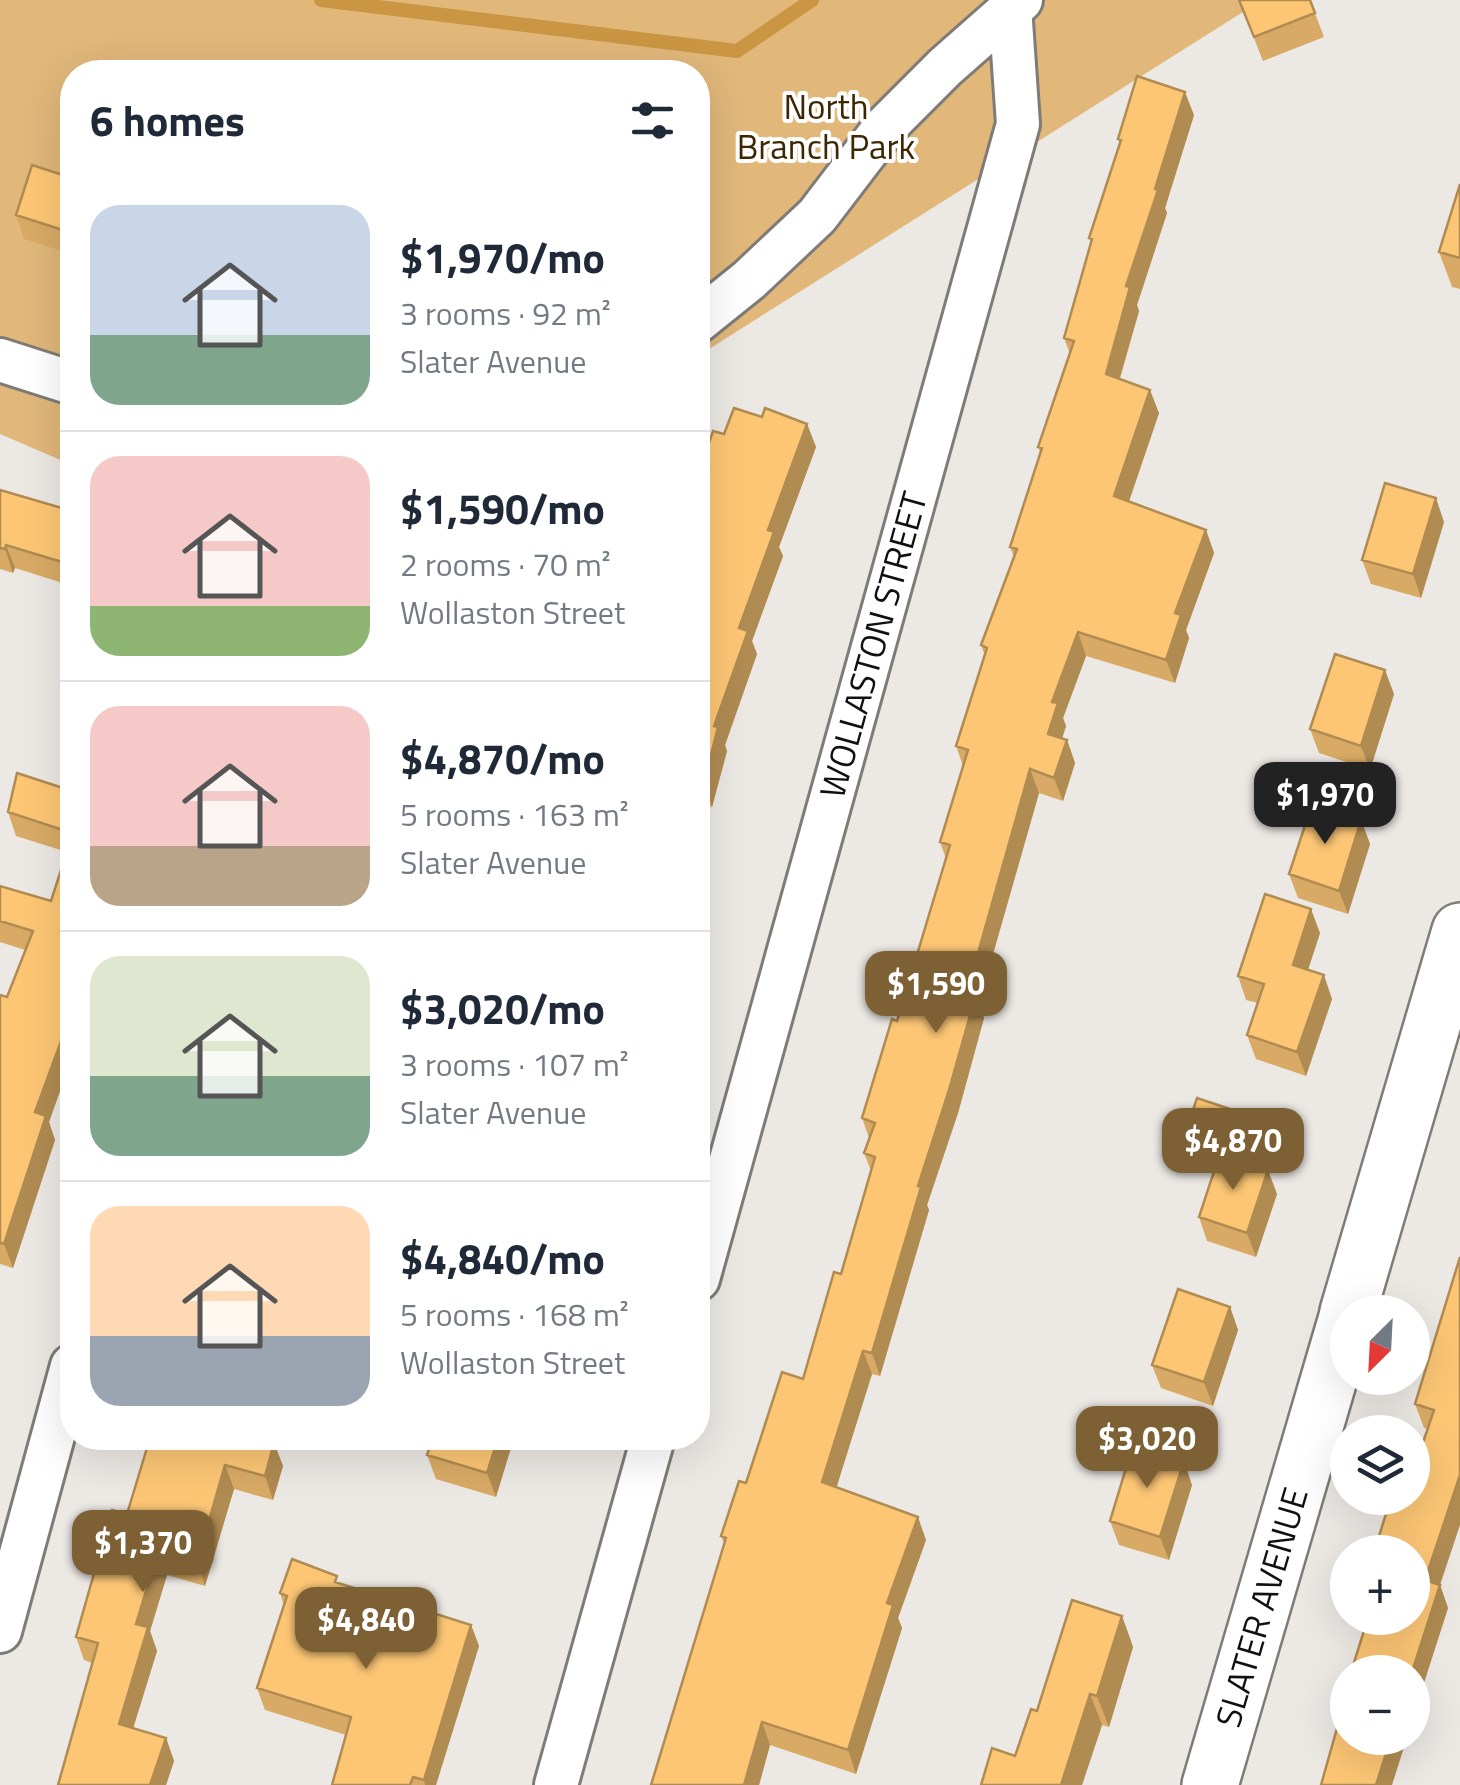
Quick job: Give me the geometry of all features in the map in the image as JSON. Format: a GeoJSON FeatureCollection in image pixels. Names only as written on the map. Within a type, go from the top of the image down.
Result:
{"type":"FeatureCollection","features":[{"type":"Feature","properties":{"kind":"street"},"geometry":{"type":"LineString","coordinates":[[710,311],[817,216],[886,127],[1016,4]]}},
{"type":"Feature","properties":{"kind":"street","name":"WOLLASTON STREET"},"geometry":{"type":"LineString","coordinates":[[710,1236],[1018,124],[1016,4]]}},
{"type":"Feature","properties":{"kind":"street"},"geometry":{"type":"LineString","coordinates":[[0,360],[60,379]]}},
{"type":"Feature","properties":{"kind":"street","name":"SLATER AVENUE"},"geometry":{"type":"LineString","coordinates":[[1353,1295],[1460,931]]}},
{"type":"Feature","properties":{"kind":"street","name":"SLATER AVENUE"},"geometry":{"type":"LineString","coordinates":[[1210,1785],[1330,1375]]}},
{"type":"Feature","properties":{"kind":"street"},"geometry":{"type":"LineString","coordinates":[[0,1631],[60,1410]]}},
{"type":"Feature","properties":{"kind":"street"},"geometry":{"type":"LineString","coordinates":[[556,1785],[650,1450]]}},
{"type":"Feature","properties":{"kind":"green space","name":"North Branch Park"},"geometry":{"type":"Polygon","coordinates":[[[0,0],[1262,0],[710,348],[710,60],[60,60],[60,460],[0,434],[0,0]]]}},
{"type":"Feature","properties":{"kind":"building"},"geometry":{"type":"Polygon","coordinates":[[[1239,0],[1310,0],[1315,13],[1254,37],[1239,0]]]}},
{"type":"Feature","properties":{"kind":"building"},"geometry":{"type":"Polygon","coordinates":[[[1137,76],[1185,92],[1126,286],[1130,287],[1106,374],[1150,390],[1114,496],[1206,530],[1175,613],[1181,615],[1166,660],[1078,632],[1052,702],[1058,703],[1048,734],[1067,740],[1054,778],[1030,769],[967,992],[976,994],[918,1186],[921,1187],[872,1353],[863,1351],[822,1482],[918,1517],[887,1603],[893,1605],[848,1750],[762,1722],[744,1785],[651,1785],[726,1538],[721,1536],[739,1481],[746,1483],[782,1372],[803,1379],[834,1272],[841,1274],[875,1157],[864,1153],[875,1123],[862,1118],[892,1019],[897,1021],[950,845],[940,842],[968,750],[956,746],[987,648],[981,645],[1017,549],[1010,547],[1042,448],[1038,447],[1074,341],[1064,338],[1137,76]]]}},
{"type":"Feature","properties":{"kind":"building"},"geometry":{"type":"Polygon","coordinates":[[[32,165],[60,174],[60,229],[16,215],[32,165]]]}},
{"type":"Feature","properties":{"kind":"building"},"geometry":{"type":"Polygon","coordinates":[[[1460,184],[1460,258],[1439,252],[1460,184]]]}},
{"type":"Feature","properties":{"kind":"building"},"geometry":{"type":"Polygon","coordinates":[[[734,408],[762,417],[765,408],[807,424],[768,530],[774,532],[739,628],[748,631],[714,726],[718,727],[710,759],[710,440],[713,431],[724,434],[734,408]]]}},
{"type":"Feature","properties":{"kind":"building"},"geometry":{"type":"Polygon","coordinates":[[[1385,483],[1436,498],[1413,574],[1362,560],[1385,483]]]}},
{"type":"Feature","properties":{"kind":"building"},"geometry":{"type":"Polygon","coordinates":[[[0,490],[60,508],[60,561],[6,545],[5,549],[0,548],[0,490]]]}},
{"type":"Feature","properties":{"kind":"building"},"geometry":{"type":"Polygon","coordinates":[[[1335,654],[1385,670],[1361,746],[1310,729],[1335,654]]]}},
{"type":"Feature","properties":{"kind":"building"},"geometry":{"type":"Polygon","coordinates":[[[17,773],[60,787],[60,829],[8,812],[17,773]]]}},
{"type":"Feature","properties":{"kind":"building"},"geometry":{"type":"Polygon","coordinates":[[[1312,804],[1361,820],[1339,891],[1289,874],[1312,804]]]}},
{"type":"Feature","properties":{"kind":"building"},"geometry":{"type":"Polygon","coordinates":[[[60,873],[60,1044],[35,1112],[46,1116],[4,1244],[0,1243],[0,995],[7,997],[33,931],[0,921],[0,886],[51,901],[60,873]]]}},
{"type":"Feature","properties":{"kind":"building"},"geometry":{"type":"Polygon","coordinates":[[[1265,894],[1311,909],[1293,965],[1324,975],[1297,1052],[1247,1035],[1264,984],[1238,976],[1265,894]]]}},
{"type":"Feature","properties":{"kind":"building"},"geometry":{"type":"Polygon","coordinates":[[[1197,1098],[1257,1118],[1243,1160],[1183,1140],[1197,1098]]]}},
{"type":"Feature","properties":{"kind":"building"},"geometry":{"type":"Polygon","coordinates":[[[1220,1153],[1268,1170],[1247,1233],[1199,1217],[1220,1153]]]}},
{"type":"Feature","properties":{"kind":"building"},"geometry":{"type":"Polygon","coordinates":[[[1460,1257],[1460,1475],[1430,1565],[1430,1535],[1379,1535],[1386,1515],[1430,1515],[1430,1422],[1434,1410],[1415,1404],[1418,1395],[1430,1395],[1430,1355],[1460,1257]]]}},
{"type":"Feature","properties":{"kind":"building"},"geometry":{"type":"Polygon","coordinates":[[[1178,1289],[1230,1307],[1204,1382],[1152,1365],[1178,1289]]]}},
{"type":"Feature","properties":{"kind":"building"},"geometry":{"type":"Polygon","coordinates":[[[1133,1445],[1184,1461],[1160,1537],[1110,1521],[1133,1445]]]}},
{"type":"Feature","properties":{"kind":"building"},"geometry":{"type":"Polygon","coordinates":[[[146,1450],[272,1450],[265,1476],[225,1465],[197,1562],[158,1551],[136,1624],[148,1627],[119,1724],[166,1738],[150,1785],[58,1785],[98,1643],[76,1637],[112,1510],[127,1514],[146,1450]]]}},
{"type":"Feature","properties":{"kind":"building"},"geometry":{"type":"Polygon","coordinates":[[[429,1450],[494,1450],[487,1473],[427,1455],[429,1450]]]}},
{"type":"Feature","properties":{"kind":"building"},"geometry":{"type":"Polygon","coordinates":[[[292,1559],[337,1576],[335,1582],[471,1625],[424,1780],[413,1777],[410,1785],[332,1785],[351,1717],[257,1688],[287,1596],[280,1593],[292,1559]]]}},
{"type":"Feature","properties":{"kind":"building"},"geometry":{"type":"Polygon","coordinates":[[[1430,1582],[1440,1585],[1430,1616],[1430,1582]]]}},
{"type":"Feature","properties":{"kind":"building"},"geometry":{"type":"Polygon","coordinates":[[[1072,1600],[1122,1616],[1097,1696],[1090,1694],[1061,1785],[981,1785],[992,1748],[1015,1756],[1031,1709],[1037,1711],[1072,1600]]]}},
{"type":"Feature","properties":{"kind":"building"},"geometry":{"type":"Polygon","coordinates":[[[1363,1635],[1424,1635],[1417,1655],[1356,1655],[1363,1635]]]}},
{"type":"Feature","properties":{"kind":"building"},"geometry":{"type":"Polygon","coordinates":[[[1330,1753],[1386,1755],[1376,1785],[1321,1785],[1330,1753]]]}},
{"type":"Feature","properties":{"kind":"waterway"},"geometry":{"type":"LineString","coordinates":[[321,0],[737,51],[812,0]]}}]}
